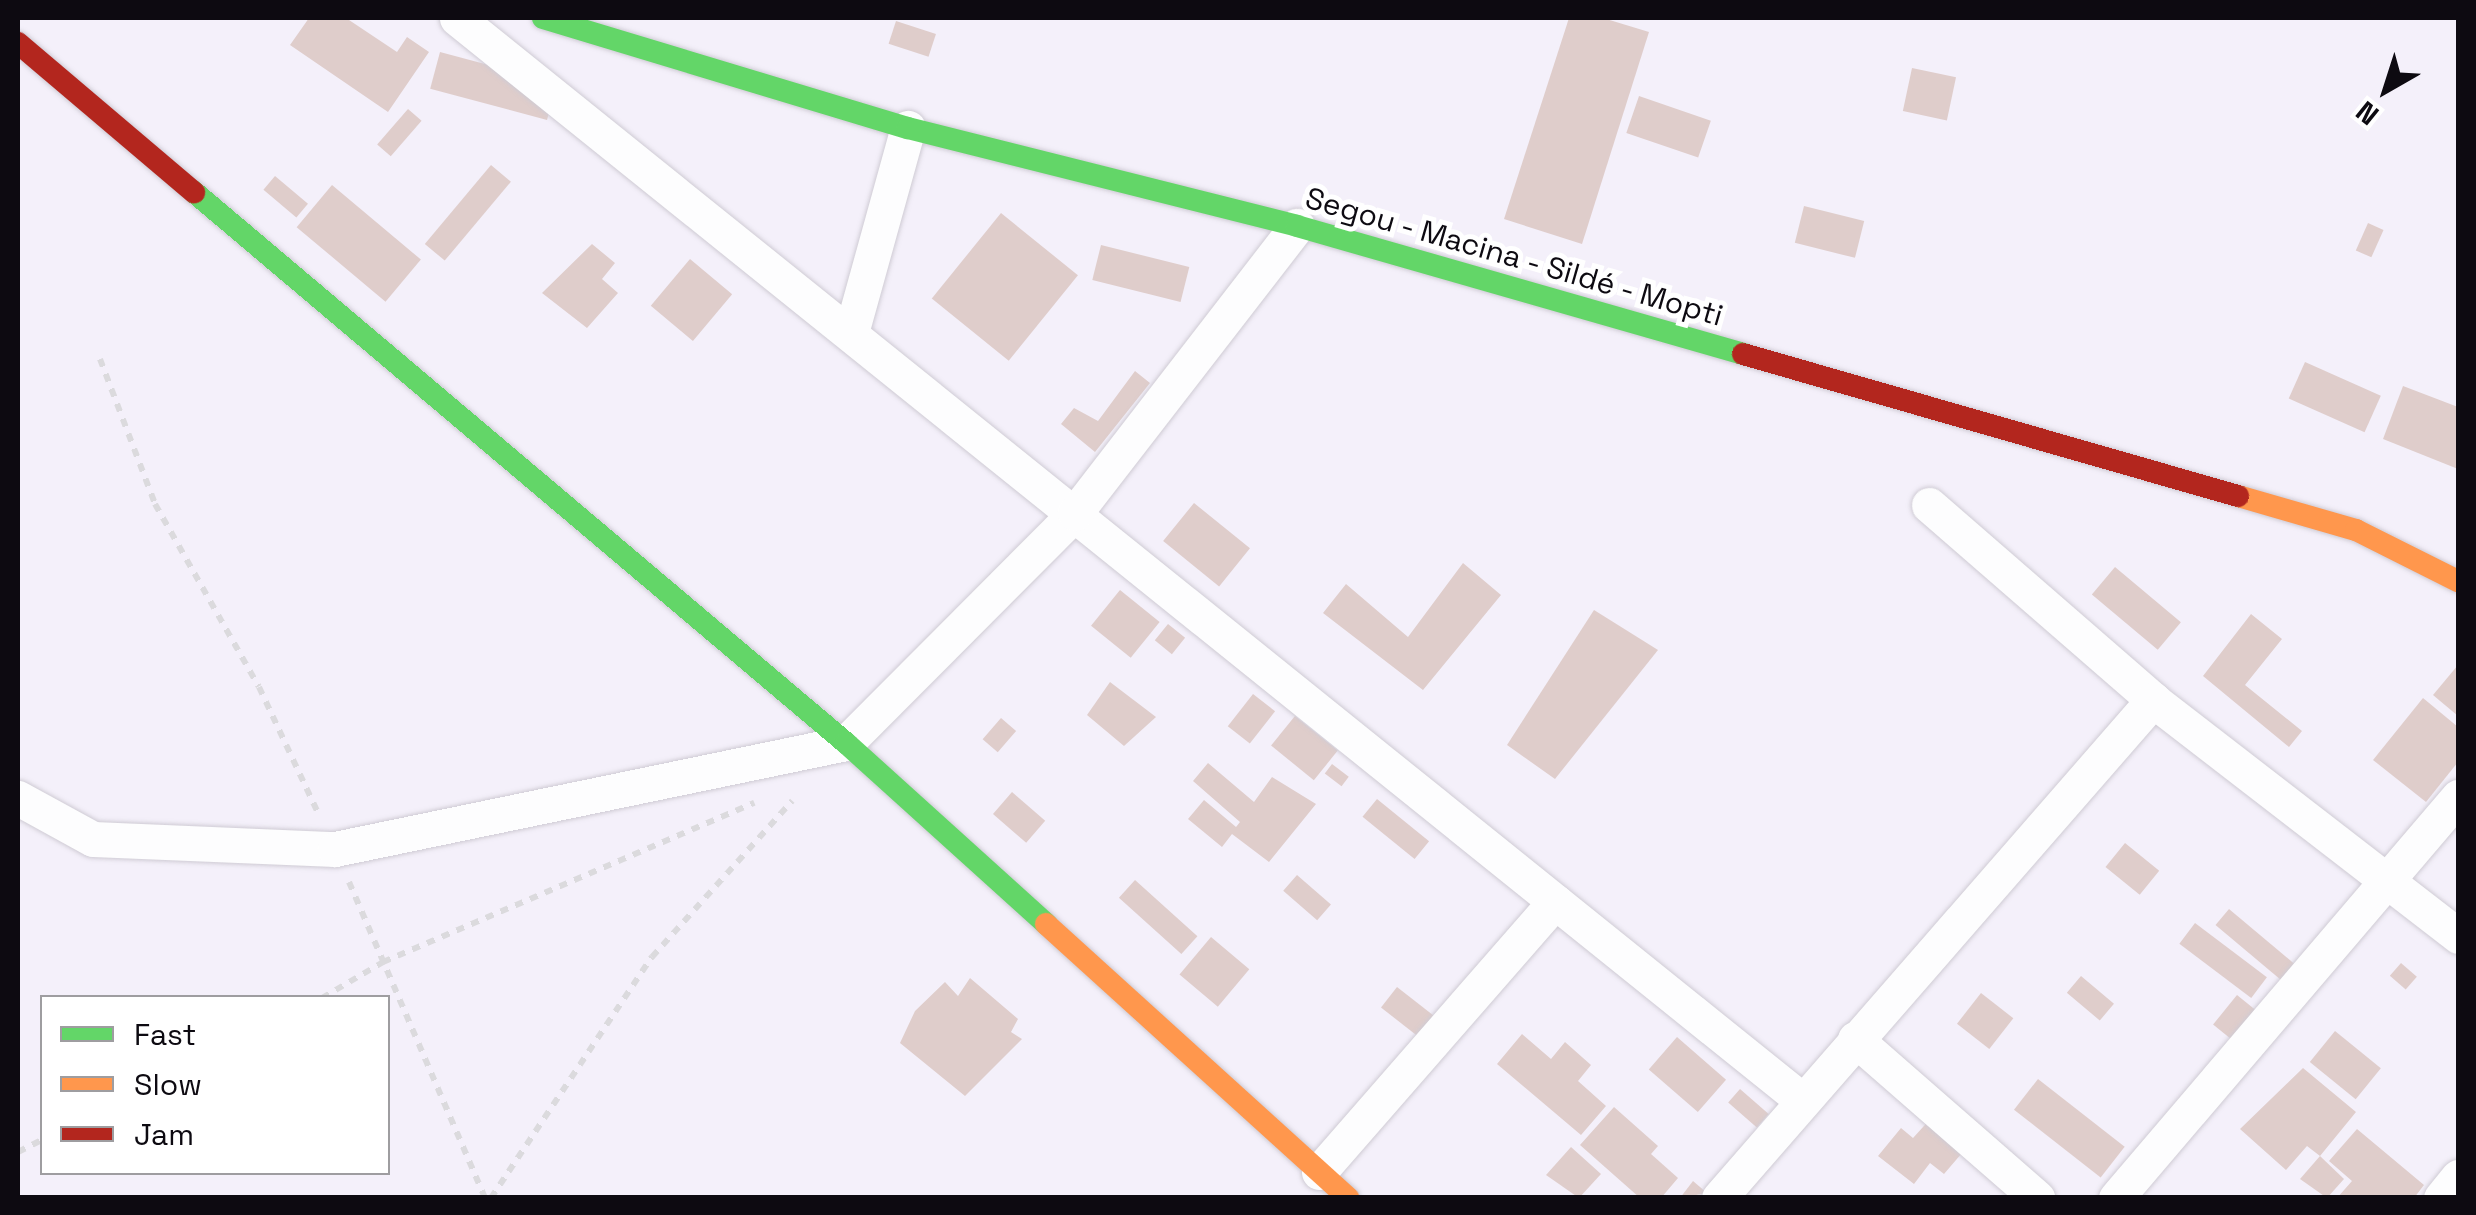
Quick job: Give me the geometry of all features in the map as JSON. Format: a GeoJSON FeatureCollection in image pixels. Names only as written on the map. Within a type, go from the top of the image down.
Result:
{"type":"FeatureCollection","features":[{"type":"Feature","properties":{"kind":"main road","name":"Segou - Macina - Sildé - Mopti"},"geometry":{"type":"LineString","coordinates":[[544,18],[908,128],[1298,226],[2356,530],[2458,581]]}},
{"type":"Feature","properties":{"kind":"main road"},"geometry":{"type":"LineString","coordinates":[[18,43],[846,743],[1348,1198]]}},
{"type":"Feature","properties":{"kind":"street"},"geometry":{"type":"LineString","coordinates":[[457,18],[1802,1100]]}},
{"type":"Feature","properties":{"kind":"street"},"geometry":{"type":"LineString","coordinates":[[851,333],[908,128]]}},
{"type":"Feature","properties":{"kind":"street"},"geometry":{"type":"LineString","coordinates":[[18,798],[93,839],[335,849],[846,743],[1075,514],[1298,226]]}},
{"type":"Feature","properties":{"kind":"street"},"geometry":{"type":"LineString","coordinates":[[1929,505],[2153,700],[2458,936]]}},
{"type":"Feature","properties":{"kind":"street"},"geometry":{"type":"LineString","coordinates":[[1719,1198],[2153,700]]}},
{"type":"Feature","properties":{"kind":"street"},"geometry":{"type":"LineString","coordinates":[[2116,1198],[2384,877],[2458,797]]}},
{"type":"Feature","properties":{"kind":"street"},"geometry":{"type":"LineString","coordinates":[[1319,1172],[1555,902]]}},
{"type":"Feature","properties":{"kind":"street"},"geometry":{"type":"LineString","coordinates":[[1856,1039],[2038,1198]]}},
{"type":"Feature","properties":{"kind":"street"},"geometry":{"type":"LineString","coordinates":[[2441,1198],[2458,1177]]}},
{"type":"Feature","properties":{"kind":"path"},"geometry":{"type":"LineString","coordinates":[[100,359],[154,504],[258,687],[335,849],[488,1198]]}},
{"type":"Feature","properties":{"kind":"path"},"geometry":{"type":"LineString","coordinates":[[327,995],[383,962],[682,828],[793,790]]}},
{"type":"Feature","properties":{"kind":"path"},"geometry":{"type":"LineString","coordinates":[[488,1198],[652,958],[792,801]]}},
{"type":"Feature","properties":{"kind":"building"},"geometry":{"type":"Polygon","coordinates":[[[309,18],[346,18],[397,52],[407,37],[429,52],[388,112],[290,45],[309,18]]]}},
{"type":"Feature","properties":{"kind":"building"},"geometry":{"type":"Polygon","coordinates":[[[1569,18],[1603,18],[1649,32],[1582,244],[1504,219],[1569,18]]]}},
{"type":"Feature","properties":{"kind":"building"},"geometry":{"type":"Polygon","coordinates":[[[896,21],[936,34],[929,57],[889,44],[896,21]]]}},
{"type":"Feature","properties":{"kind":"building"},"geometry":{"type":"Polygon","coordinates":[[[440,52],[557,83],[547,120],[430,89],[440,52]]]}},
{"type":"Feature","properties":{"kind":"building"},"geometry":{"type":"Polygon","coordinates":[[[1912,68],[1956,77],[1947,120],[1903,111],[1912,68]]]}},
{"type":"Feature","properties":{"kind":"building"},"geometry":{"type":"Polygon","coordinates":[[[1639,96],[1711,121],[1698,158],[1626,133],[1639,96]]]}},
{"type":"Feature","properties":{"kind":"building"},"geometry":{"type":"Polygon","coordinates":[[[408,109],[422,121],[391,156],[377,144],[408,109]]]}},
{"type":"Feature","properties":{"kind":"building"},"geometry":{"type":"Polygon","coordinates":[[[491,165],[511,182],[445,261],[425,244],[491,165]]]}},
{"type":"Feature","properties":{"kind":"building"},"geometry":{"type":"Polygon","coordinates":[[[275,176],[308,204],[296,217],[263,190],[275,176]]]}},
{"type":"Feature","properties":{"kind":"building"},"geometry":{"type":"Polygon","coordinates":[[[332,185],[421,260],[386,302],[297,227],[332,185]]]}},
{"type":"Feature","properties":{"kind":"building"},"geometry":{"type":"Polygon","coordinates":[[[1804,206],[1864,221],[1855,258],[1795,243],[1804,206]]]}},
{"type":"Feature","properties":{"kind":"building"},"geometry":{"type":"Polygon","coordinates":[[[1001,213],[1078,275],[1009,361],[932,298],[1001,213]]]}},
{"type":"Feature","properties":{"kind":"building"},"geometry":{"type":"Polygon","coordinates":[[[2368,223],[2384,230],[2371,257],[2356,250],[2368,223]]]}},
{"type":"Feature","properties":{"kind":"building"},"geometry":{"type":"Polygon","coordinates":[[[592,244],[615,263],[602,279],[618,293],[587,328],[542,293],[592,244]]]}},
{"type":"Feature","properties":{"kind":"building"},"geometry":{"type":"Polygon","coordinates":[[[1101,245],[1189,267],[1181,302],[1092,280],[1101,245]]]}},
{"type":"Feature","properties":{"kind":"building"},"geometry":{"type":"Polygon","coordinates":[[[690,259],[732,294],[693,341],[651,306],[690,259]]]}},
{"type":"Feature","properties":{"kind":"building"},"geometry":{"type":"Polygon","coordinates":[[[2305,362],[2381,396],[2365,432],[2289,399],[2305,362]]]}},
{"type":"Feature","properties":{"kind":"building"},"geometry":{"type":"Polygon","coordinates":[[[1135,371],[1150,383],[1095,452],[1061,424],[1074,408],[1098,421],[1135,371]]]}},
{"type":"Feature","properties":{"kind":"building"},"geometry":{"type":"Polygon","coordinates":[[[2403,386],[2458,407],[2458,469],[2383,439],[2403,386]]]}},
{"type":"Feature","properties":{"kind":"building"},"geometry":{"type":"Polygon","coordinates":[[[1194,503],[1250,548],[1219,586],[1163,541],[1194,503]]]}},
{"type":"Feature","properties":{"kind":"building"},"geometry":{"type":"Polygon","coordinates":[[[1463,563],[1501,595],[1423,690],[1323,613],[1346,584],[1408,637],[1463,563]]]}},
{"type":"Feature","properties":{"kind":"building"},"geometry":{"type":"Polygon","coordinates":[[[2115,567],[2181,622],[2158,650],[2092,595],[2115,567]]]}},
{"type":"Feature","properties":{"kind":"building"},"geometry":{"type":"Polygon","coordinates":[[[1120,590],[1160,622],[1131,658],[1091,626],[1120,590]]]}},
{"type":"Feature","properties":{"kind":"building"},"geometry":{"type":"Polygon","coordinates":[[[1594,610],[1658,650],[1555,779],[1507,745],[1594,610]]]}},
{"type":"Feature","properties":{"kind":"building"},"geometry":{"type":"Polygon","coordinates":[[[2251,614],[2282,639],[2245,685],[2302,731],[2289,747],[2203,676],[2251,614]]]}},
{"type":"Feature","properties":{"kind":"building"},"geometry":{"type":"Polygon","coordinates":[[[1168,624],[1185,638],[1172,654],[1155,640],[1168,624]]]}},
{"type":"Feature","properties":{"kind":"building"},"geometry":{"type":"Polygon","coordinates":[[[2458,665],[2458,716],[2433,695],[2458,665]]]}},
{"type":"Feature","properties":{"kind":"building"},"geometry":{"type":"Polygon","coordinates":[[[1110,682],[1156,717],[1124,746],[1087,715],[1110,682]]]}},
{"type":"Feature","properties":{"kind":"building"},"geometry":{"type":"Polygon","coordinates":[[[1253,694],[1275,711],[1250,744],[1228,726],[1253,694]]]}},
{"type":"Feature","properties":{"kind":"building"},"geometry":{"type":"Polygon","coordinates":[[[2423,698],[2458,727],[2458,762],[2426,802],[2373,760],[2423,698]]]}},
{"type":"Feature","properties":{"kind":"building"},"geometry":{"type":"Polygon","coordinates":[[[1295,716],[1338,751],[1314,780],[1271,746],[1295,716]]]}},
{"type":"Feature","properties":{"kind":"building"},"geometry":{"type":"Polygon","coordinates":[[[1001,718],[1016,731],[998,752],[983,739],[1001,718]]]}},
{"type":"Feature","properties":{"kind":"building"},"geometry":{"type":"Polygon","coordinates":[[[1208,763],[1254,802],[1272,777],[1316,804],[1269,862],[1232,834],[1222,847],[1188,819],[1204,800],[1236,827],[1240,822],[1193,781],[1208,763]]]}},
{"type":"Feature","properties":{"kind":"building"},"geometry":{"type":"Polygon","coordinates":[[[1332,764],[1349,777],[1342,786],[1325,774],[1332,764]]]}},
{"type":"Feature","properties":{"kind":"building"},"geometry":{"type":"Polygon","coordinates":[[[1012,792],[1045,821],[1026,843],[993,814],[1012,792]]]}},
{"type":"Feature","properties":{"kind":"building"},"geometry":{"type":"Polygon","coordinates":[[[1377,799],[1429,841],[1415,859],[1363,817],[1377,799]]]}},
{"type":"Feature","properties":{"kind":"building"},"geometry":{"type":"Polygon","coordinates":[[[2125,843],[2159,871],[2140,895],[2105,867],[2125,843]]]}},
{"type":"Feature","properties":{"kind":"building"},"geometry":{"type":"Polygon","coordinates":[[[1297,875],[1331,905],[1317,920],[1283,891],[1297,875]]]}},
{"type":"Feature","properties":{"kind":"building"},"geometry":{"type":"Polygon","coordinates":[[[1135,880],[1197,936],[1181,954],[1119,898],[1135,880]]]}},
{"type":"Feature","properties":{"kind":"building"},"geometry":{"type":"Polygon","coordinates":[[[2229,909],[2297,966],[2284,982],[2216,925],[2229,909]]]}},
{"type":"Feature","properties":{"kind":"building"},"geometry":{"type":"Polygon","coordinates":[[[2195,923],[2267,977],[2251,998],[2179,944],[2195,923]]]}},
{"type":"Feature","properties":{"kind":"building"},"geometry":{"type":"Polygon","coordinates":[[[1211,937],[1249,969],[1218,1007],[1180,975],[1211,937]]]}},
{"type":"Feature","properties":{"kind":"building"},"geometry":{"type":"Polygon","coordinates":[[[2401,963],[2417,977],[2406,990],[2390,976],[2401,963]]]}},
{"type":"Feature","properties":{"kind":"building"},"geometry":{"type":"Polygon","coordinates":[[[2081,976],[2114,1004],[2100,1020],[2067,993],[2081,976]]]}},
{"type":"Feature","properties":{"kind":"building"},"geometry":{"type":"Polygon","coordinates":[[[970,978],[1018,1019],[1011,1032],[1022,1039],[965,1096],[900,1043],[915,1011],[945,982],[958,996],[970,978]]]}},
{"type":"Feature","properties":{"kind":"building"},"geometry":{"type":"Polygon","coordinates":[[[1397,987],[1438,1019],[1422,1040],[1381,1007],[1397,987]]]}},
{"type":"Feature","properties":{"kind":"building"},"geometry":{"type":"Polygon","coordinates":[[[1981,993],[2013,1018],[1989,1049],[1957,1024],[1981,993]]]}},
{"type":"Feature","properties":{"kind":"building"},"geometry":{"type":"Polygon","coordinates":[[[2237,995],[2258,1012],[2234,1042],[2213,1025],[2237,995]]]}},
{"type":"Feature","properties":{"kind":"building"},"geometry":{"type":"Polygon","coordinates":[[[2335,1031],[2381,1068],[2356,1099],[2310,1062],[2335,1031]]]}},
{"type":"Feature","properties":{"kind":"building"},"geometry":{"type":"Polygon","coordinates":[[[1522,1034],[1551,1059],[1565,1042],[1591,1065],[1578,1081],[1606,1106],[1581,1135],[1497,1064],[1522,1034]]]}},
{"type":"Feature","properties":{"kind":"building"},"geometry":{"type":"Polygon","coordinates":[[[1677,1037],[1726,1080],[1698,1112],[1649,1069],[1677,1037]]]}},
{"type":"Feature","properties":{"kind":"building"},"geometry":{"type":"Polygon","coordinates":[[[2303,1068],[2356,1112],[2320,1156],[2307,1146],[2286,1170],[2240,1129],[2303,1068]]]}},
{"type":"Feature","properties":{"kind":"building"},"geometry":{"type":"Polygon","coordinates":[[[2038,1079],[2125,1147],[2101,1177],[2014,1110],[2038,1079]]]}},
{"type":"Feature","properties":{"kind":"building"},"geometry":{"type":"Polygon","coordinates":[[[1740,1089],[1769,1114],[1757,1128],[1728,1103],[1740,1089]]]}},
{"type":"Feature","properties":{"kind":"building"},"geometry":{"type":"Polygon","coordinates":[[[1614,1107],[1658,1146],[1651,1154],[1678,1178],[1661,1198],[1640,1198],[1580,1145],[1614,1107]]]}},
{"type":"Feature","properties":{"kind":"building"},"geometry":{"type":"Polygon","coordinates":[[[1933,1116],[1968,1146],[1944,1174],[1930,1163],[1914,1184],[1878,1156],[1901,1128],[1913,1138],[1933,1116]]]}},
{"type":"Feature","properties":{"kind":"building"},"geometry":{"type":"Polygon","coordinates":[[[2357,1129],[2424,1185],[2414,1198],[2337,1198],[2352,1181],[2329,1161],[2357,1129]]]}},
{"type":"Feature","properties":{"kind":"building"},"geometry":{"type":"Polygon","coordinates":[[[1571,1147],[1601,1174],[1579,1198],[1546,1175],[1571,1147]]]}},
{"type":"Feature","properties":{"kind":"building"},"geometry":{"type":"Polygon","coordinates":[[[2320,1156],[2344,1179],[2327,1198],[2300,1179],[2320,1156]]]}},
{"type":"Feature","properties":{"kind":"building"},"geometry":{"type":"Polygon","coordinates":[[[1693,1181],[1707,1193],[1680,1198],[1693,1181]]]}},
{"type":"Feature","properties":{"kind":"traffic: fast"},"geometry":{"type":"LineString","coordinates":[[543,18],[908,128],[1297,226],[1743,354]]}},
{"type":"Feature","properties":{"kind":"traffic: fast"},"geometry":{"type":"LineString","coordinates":[[194,192],[846,743],[1046,924]]}},
{"type":"Feature","properties":{"kind":"traffic: slow"},"geometry":{"type":"LineString","coordinates":[[2238,496],[2356,530],[2458,581]]}},
{"type":"Feature","properties":{"kind":"traffic: slow"},"geometry":{"type":"LineString","coordinates":[[1046,924],[1348,1198]]}},
{"type":"Feature","properties":{"kind":"traffic: jam"},"geometry":{"type":"LineString","coordinates":[[18,43],[194,192]]}},
{"type":"Feature","properties":{"kind":"traffic: jam"},"geometry":{"type":"LineString","coordinates":[[1743,354],[2238,496]]}}]}
